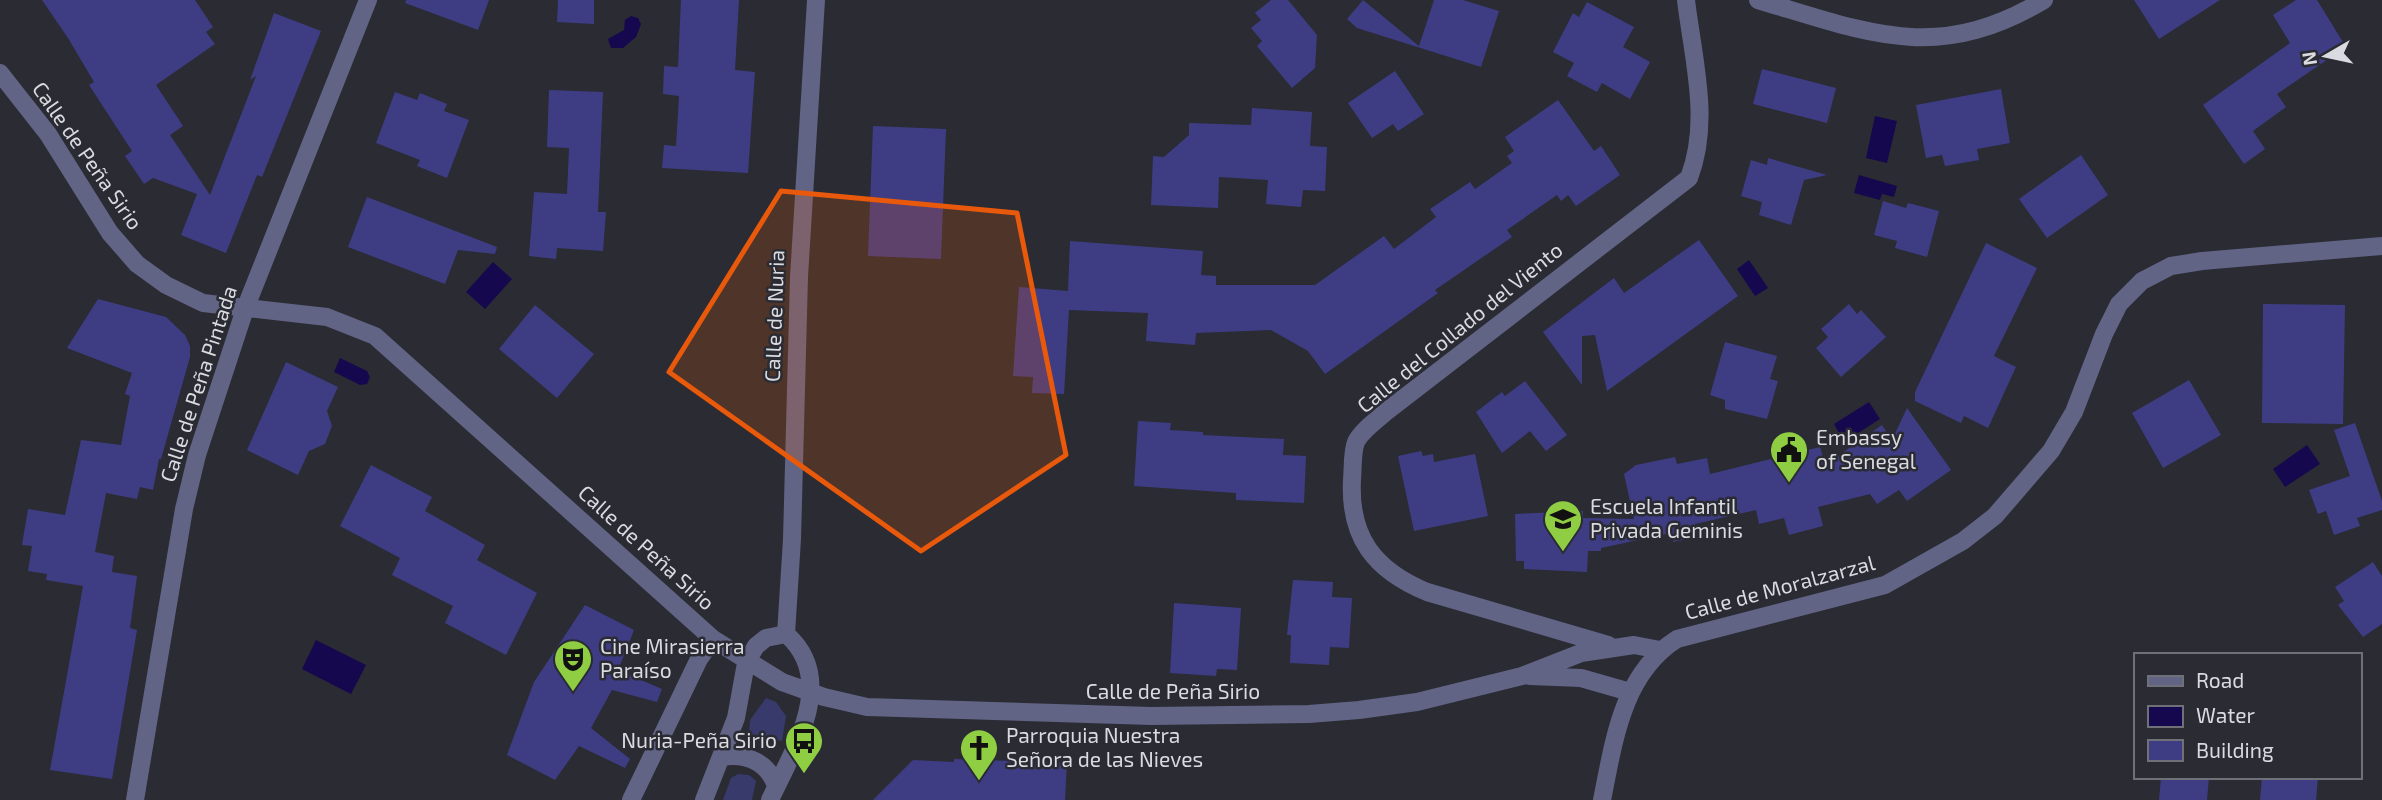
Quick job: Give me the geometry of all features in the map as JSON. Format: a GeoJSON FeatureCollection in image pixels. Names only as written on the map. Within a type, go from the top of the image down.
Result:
{"type":"FeatureCollection","features":[{"type":"Feature","properties":{"kind":"street","name":"Calle de Peña Pintada"},"geometry":{"type":"LineString","coordinates":[[135,800],[184,509],[197,455],[245,309],[368,0]]}},
{"type":"Feature","properties":{"kind":"street","name":"Calle de Nuria"},"geometry":{"type":"LineString","coordinates":[[786,634],[792,539],[799,277],[816,0]]}},
{"type":"Feature","properties":{"kind":"street","name":"Calle del Collado del Viento"},"geometry":{"type":"LineString","coordinates":[[1619,648],[1465,604],[1398,579],[1368,550],[1355,524],[1352,505],[1353,466],[1356,441],[1387,411],[1689,178],[1696,160],[1701,110],[1686,0]]}},
{"type":"Feature","properties":{"kind":"street"},"geometry":{"type":"LineString","coordinates":[[1758,0],[1839,24],[1905,38],[1947,38],[1989,29],[2044,0]]}},
{"type":"Feature","properties":{"kind":"street","name":"Calle de Peña Sirio"},"geometry":{"type":"LineString","coordinates":[[0,73],[48,134],[110,233],[137,264],[166,285],[203,303],[327,317],[375,336],[713,639],[746,663],[782,682],[811,693],[884,708],[1151,716],[1309,714],[1417,702],[1522,676],[1581,653],[1634,645],[1660,650]]}},
{"type":"Feature","properties":{"kind":"street","name":"Calle de Moralzarzal"},"geometry":{"type":"LineString","coordinates":[[1602,800],[1630,691],[1660,650],[1687,636],[1885,585],[1963,541],[2004,506],[2051,451],[2074,412],[2104,334],[2119,304],[2142,281],[2171,266],[2202,261],[2382,246]]}},
{"type":"Feature","properties":{"kind":"street"},"geometry":{"type":"LineString","coordinates":[[704,800],[740,704],[746,663],[766,638],[786,634],[801,650],[809,667],[811,693],[805,723],[773,793]]}},
{"type":"Feature","properties":{"kind":"street"},"geometry":{"type":"LineString","coordinates":[[631,800],[699,659],[713,639]]}},
{"type":"Feature","properties":{"kind":"street"},"geometry":{"type":"LineString","coordinates":[[1522,676],[1581,678],[1630,691]]}},
{"type":"Feature","properties":{"kind":"street"},"geometry":{"type":"LineString","coordinates":[[722,757],[736,755],[763,764],[772,774],[773,793]]}},
{"type":"Feature","properties":{"kind":"highlighted area"},"geometry":{"type":"Polygon","coordinates":[[[781,191],[1017,213],[1066,455],[921,551],[669,372],[781,191]]]}},
{"type":"Feature","properties":{"kind":"shaded area"},"geometry":{"type":"Polygon","coordinates":[[[766,698],[776,702],[786,716],[782,741],[749,734],[750,720],[766,698]]]}},
{"type":"Feature","properties":{"kind":"shaded area"},"geometry":{"type":"Polygon","coordinates":[[[738,774],[749,775],[756,781],[752,800],[723,800],[731,778],[738,774]]]}},
{"type":"Feature","properties":{"kind":"water"},"geometry":{"type":"Polygon","coordinates":[[[631,16],[638,18],[641,24],[636,37],[623,48],[611,48],[608,39],[624,30],[625,20],[631,16]]]}},
{"type":"Feature","properties":{"kind":"water"},"geometry":{"type":"Polygon","coordinates":[[[1875,116],[1897,121],[1887,163],[1866,158],[1875,116]]]}},
{"type":"Feature","properties":{"kind":"water"},"geometry":{"type":"Polygon","coordinates":[[[1859,175],[1897,186],[1894,197],[1882,194],[1880,200],[1854,193],[1859,175]]]}},
{"type":"Feature","properties":{"kind":"water"},"geometry":{"type":"Polygon","coordinates":[[[1749,260],[1768,288],[1755,296],[1737,269],[1749,260]]]}},
{"type":"Feature","properties":{"kind":"water"},"geometry":{"type":"Polygon","coordinates":[[[493,262],[512,279],[485,309],[466,292],[493,262]]]}},
{"type":"Feature","properties":{"kind":"water"},"geometry":{"type":"Polygon","coordinates":[[[340,358],[367,371],[370,377],[367,384],[360,385],[334,372],[340,358]]]}},
{"type":"Feature","properties":{"kind":"water"},"geometry":{"type":"Polygon","coordinates":[[[1869,402],[1880,419],[1844,442],[1834,424],[1869,402]]]}},
{"type":"Feature","properties":{"kind":"water"},"geometry":{"type":"Polygon","coordinates":[[[2307,445],[2320,464],[2285,487],[2273,469],[2307,445]]]}},
{"type":"Feature","properties":{"kind":"water"},"geometry":{"type":"Polygon","coordinates":[[[316,640],[366,665],[351,694],[302,669],[316,640]]]}},
{"type":"Feature","properties":{"kind":"building"},"geometry":{"type":"Polygon","coordinates":[[[42,0],[195,0],[213,27],[206,32],[215,44],[156,85],[183,126],[170,135],[210,195],[256,76],[250,80],[274,13],[321,31],[262,177],[257,175],[226,253],[181,235],[197,194],[153,178],[144,184],[125,156],[132,151],[89,85],[94,82],[42,0]]]}},
{"type":"Feature","properties":{"kind":"building"},"geometry":{"type":"Polygon","coordinates":[[[406,0],[489,0],[478,30],[405,3],[406,0]]]}},
{"type":"Feature","properties":{"kind":"building"},"geometry":{"type":"Polygon","coordinates":[[[558,0],[594,0],[594,24],[557,22],[558,0]]]}},
{"type":"Feature","properties":{"kind":"building"},"geometry":{"type":"Polygon","coordinates":[[[681,0],[739,0],[735,70],[755,72],[748,173],[662,168],[664,145],[676,146],[679,96],[663,94],[664,66],[678,67],[681,0]]]}},
{"type":"Feature","properties":{"kind":"building"},"geometry":{"type":"Polygon","coordinates":[[[1271,0],[1288,0],[1317,35],[1315,68],[1292,88],[1257,46],[1262,41],[1251,28],[1261,20],[1255,13],[1271,0]]]}},
{"type":"Feature","properties":{"kind":"building"},"geometry":{"type":"Polygon","coordinates":[[[1363,0],[1419,46],[1434,0],[1463,0],[1499,11],[1481,67],[1357,28],[1347,19],[1363,0]]]}},
{"type":"Feature","properties":{"kind":"building"},"geometry":{"type":"Polygon","coordinates":[[[2134,0],[2220,0],[2159,39],[2134,0]]]}},
{"type":"Feature","properties":{"kind":"building"},"geometry":{"type":"Polygon","coordinates":[[[2296,0],[2317,0],[2346,47],[2277,94],[2286,107],[2253,131],[2265,149],[2244,164],[2203,105],[2290,43],[2273,15],[2296,0]]]}},
{"type":"Feature","properties":{"kind":"building"},"geometry":{"type":"Polygon","coordinates":[[[1587,2],[1634,27],[1623,47],[1650,62],[1630,99],[1602,83],[1597,92],[1567,76],[1574,63],[1553,52],[1573,13],[1579,17],[1587,2]]]}},
{"type":"Feature","properties":{"kind":"building"},"geometry":{"type":"Polygon","coordinates":[[[1762,69],[1836,88],[1827,123],[1753,104],[1762,69]]]}},
{"type":"Feature","properties":{"kind":"building"},"geometry":{"type":"Polygon","coordinates":[[[1395,71],[1424,114],[1398,131],[1393,124],[1372,138],[1348,103],[1395,71]]]}},
{"type":"Feature","properties":{"kind":"building"},"geometry":{"type":"Polygon","coordinates":[[[2001,89],[2010,143],[1977,149],[1979,160],[1945,166],[1942,155],[1926,158],[1916,105],[2001,89]]]}},
{"type":"Feature","properties":{"kind":"building"},"geometry":{"type":"Polygon","coordinates":[[[549,90],[603,92],[598,212],[606,212],[603,251],[557,248],[556,259],[529,256],[534,192],[567,194],[569,148],[547,147],[549,90]]]}},
{"type":"Feature","properties":{"kind":"building"},"geometry":{"type":"Polygon","coordinates":[[[395,92],[417,100],[420,93],[447,104],[444,111],[469,120],[447,178],[417,166],[420,160],[376,143],[395,92]]]}},
{"type":"Feature","properties":{"kind":"building"},"geometry":{"type":"Polygon","coordinates":[[[1558,100],[1594,151],[1601,146],[1620,175],[1576,206],[1568,195],[1561,201],[1557,195],[1507,230],[1512,237],[1435,290],[1438,293],[1325,374],[1308,351],[1271,330],[1196,333],[1195,345],[1146,341],[1148,313],[1069,310],[1064,394],[1032,393],[1033,377],[1013,376],[1019,287],[1068,291],[1070,241],[1203,251],[1201,275],[1216,276],[1216,285],[1315,285],[1384,236],[1394,249],[1436,217],[1430,209],[1470,182],[1475,189],[1512,163],[1507,156],[1514,151],[1505,137],[1558,100]]]}},
{"type":"Feature","properties":{"kind":"building"},"geometry":{"type":"Polygon","coordinates":[[[1252,108],[1312,112],[1310,146],[1327,147],[1325,191],[1303,190],[1301,207],[1266,204],[1268,180],[1219,177],[1218,208],[1151,205],[1153,156],[1164,157],[1189,135],[1189,123],[1251,125],[1252,108]]]}},
{"type":"Feature","properties":{"kind":"building"},"geometry":{"type":"Polygon","coordinates":[[[873,126],[946,129],[941,259],[868,256],[873,126]]]}},
{"type":"Feature","properties":{"kind":"building"},"geometry":{"type":"Polygon","coordinates":[[[2081,155],[2108,195],[2047,238],[2019,199],[2081,155]]]}},
{"type":"Feature","properties":{"kind":"building"},"geometry":{"type":"Polygon","coordinates":[[[1768,158],[1827,175],[1804,180],[1791,225],[1759,215],[1762,202],[1741,196],[1751,160],[1767,165],[1768,158]]]}},
{"type":"Feature","properties":{"kind":"building"},"geometry":{"type":"Polygon","coordinates":[[[367,197],[497,247],[495,254],[458,250],[445,284],[348,247],[367,197]]]}},
{"type":"Feature","properties":{"kind":"building"},"geometry":{"type":"Polygon","coordinates":[[[1883,201],[1906,208],[1908,203],[1939,211],[1927,257],[1895,248],[1897,241],[1874,235],[1883,201]]]}},
{"type":"Feature","properties":{"kind":"building"},"geometry":{"type":"Polygon","coordinates":[[[1699,240],[1738,296],[1607,391],[1595,335],[1582,336],[1582,385],[1543,332],[1614,278],[1624,293],[1699,240]]]}},
{"type":"Feature","properties":{"kind":"building"},"geometry":{"type":"Polygon","coordinates":[[[1986,243],[2037,268],[1994,356],[2016,367],[1988,428],[1964,416],[1961,423],[1915,401],[1915,392],[1986,243]]]}},
{"type":"Feature","properties":{"kind":"building"},"geometry":{"type":"Polygon","coordinates":[[[98,299],[166,317],[185,335],[190,346],[190,357],[159,459],[153,490],[140,487],[137,499],[106,493],[95,552],[114,556],[112,572],[137,576],[130,628],[137,630],[112,779],[50,770],[83,586],[46,580],[47,574],[28,571],[32,546],[22,545],[28,509],[65,515],[81,440],[121,445],[130,396],[125,394],[132,373],[67,348],[98,299]]]}},
{"type":"Feature","properties":{"kind":"building"},"geometry":{"type":"Polygon","coordinates":[[[1849,304],[1857,314],[1861,310],[1886,337],[1841,377],[1816,348],[1828,337],[1821,329],[1849,304]]]}},
{"type":"Feature","properties":{"kind":"building"},"geometry":{"type":"Polygon","coordinates":[[[2263,304],[2345,305],[2343,424],[2262,423],[2263,304]]]}},
{"type":"Feature","properties":{"kind":"building"},"geometry":{"type":"Polygon","coordinates":[[[535,305],[594,354],[557,398],[499,349],[535,305]]]}},
{"type":"Feature","properties":{"kind":"building"},"geometry":{"type":"Polygon","coordinates":[[[1725,342],[1777,356],[1770,379],[1778,381],[1767,419],[1725,409],[1725,400],[1710,395],[1725,342]]]}},
{"type":"Feature","properties":{"kind":"building"},"geometry":{"type":"Polygon","coordinates":[[[286,362],[338,387],[327,411],[332,426],[325,444],[309,451],[298,475],[247,450],[286,362]]]}},
{"type":"Feature","properties":{"kind":"building"},"geometry":{"type":"Polygon","coordinates":[[[2189,380],[2221,435],[2163,468],[2132,413],[2189,380]]]}},
{"type":"Feature","properties":{"kind":"building"},"geometry":{"type":"Polygon","coordinates":[[[1525,381],[1567,435],[1546,451],[1530,431],[1502,453],[1476,412],[1502,392],[1505,396],[1525,381]]]}},
{"type":"Feature","properties":{"kind":"building"},"geometry":{"type":"Polygon","coordinates":[[[1907,408],[1951,470],[1907,501],[1899,490],[1877,504],[1870,494],[1818,507],[1823,526],[1789,535],[1784,518],[1759,524],[1756,510],[1695,524],[1698,537],[1673,542],[1671,533],[1601,548],[1601,551],[1588,551],[1587,572],[1524,569],[1524,561],[1516,561],[1515,514],[1583,511],[1583,518],[1634,519],[1624,474],[1636,465],[1675,457],[1677,464],[1707,458],[1710,474],[1820,447],[1825,465],[1882,425],[1892,440],[1907,408]]]}},
{"type":"Feature","properties":{"kind":"building"},"geometry":{"type":"Polygon","coordinates":[[[1138,421],[1171,423],[1170,430],[1203,432],[1203,435],[1284,439],[1283,455],[1306,456],[1304,503],[1236,500],[1236,493],[1134,486],[1138,421]]]}},
{"type":"Feature","properties":{"kind":"building"},"geometry":{"type":"Polygon","coordinates":[[[2355,423],[2382,501],[2382,510],[2357,518],[2360,526],[2334,535],[2326,511],[2318,514],[2309,490],[2350,476],[2334,430],[2355,423]]]}},
{"type":"Feature","properties":{"kind":"building"},"geometry":{"type":"Polygon","coordinates":[[[1421,451],[1423,456],[1433,454],[1434,462],[1475,454],[1488,516],[1414,531],[1398,456],[1421,451]]]}},
{"type":"Feature","properties":{"kind":"building"},"geometry":{"type":"Polygon","coordinates":[[[371,465],[432,497],[425,511],[485,545],[477,560],[537,593],[506,655],[445,623],[453,606],[392,575],[400,558],[340,526],[371,465]]]}},
{"type":"Feature","properties":{"kind":"building"},"geometry":{"type":"Polygon","coordinates":[[[2373,562],[2382,576],[2382,624],[2363,637],[2338,605],[2344,601],[2335,587],[2373,562]]]}},
{"type":"Feature","properties":{"kind":"building"},"geometry":{"type":"Polygon","coordinates":[[[1293,580],[1333,582],[1332,597],[1352,598],[1349,648],[1330,647],[1329,665],[1290,663],[1291,635],[1287,635],[1293,580]]]}},
{"type":"Feature","properties":{"kind":"building"},"geometry":{"type":"Polygon","coordinates":[[[1174,603],[1241,608],[1237,670],[1217,669],[1216,676],[1170,673],[1174,603]]]}},
{"type":"Feature","properties":{"kind":"building","name":"Cine Mirasierra Paraíso"},"geometry":{"type":"Polygon","coordinates":[[[585,605],[634,630],[618,670],[662,689],[657,702],[612,690],[591,728],[630,759],[625,768],[579,746],[555,780],[507,755],[534,682],[585,605]]]}},
{"type":"Feature","properties":{"kind":"building","name":"Parroquia Nuestra Señora de las Nieves"},"geometry":{"type":"Polygon","coordinates":[[[954,759],[1067,763],[1065,800],[873,800],[913,760],[954,762],[954,759]]]}},
{"type":"Feature","properties":{"kind":"building"},"geometry":{"type":"Polygon","coordinates":[[[2161,779],[2209,779],[2207,800],[2159,800],[2161,779]]]}},
{"type":"Feature","properties":{"kind":"building"},"geometry":{"type":"Polygon","coordinates":[[[2262,779],[2318,779],[2316,800],[2260,800],[2262,779]]]}},
{"type":"Feature","properties":{"kind":"place","name":"Embassy of Senegal"},"geometry":{"type":"Point","coordinates":[1789,484]}},
{"type":"Feature","properties":{"kind":"place","name":"Escuela Infantil Privada Geminis"},"geometry":{"type":"Point","coordinates":[1563,553]}},
{"type":"Feature","properties":{"kind":"place","name":"Cine Mirasierra Paraíso"},"geometry":{"type":"Point","coordinates":[573,693]}},
{"type":"Feature","properties":{"kind":"place","name":"Nuria-Peña Sirio"},"geometry":{"type":"Point","coordinates":[804,775]}},
{"type":"Feature","properties":{"kind":"place","name":"Parroquia Nuestra Señora de las Nieves"},"geometry":{"type":"Point","coordinates":[979,782]}}]}
